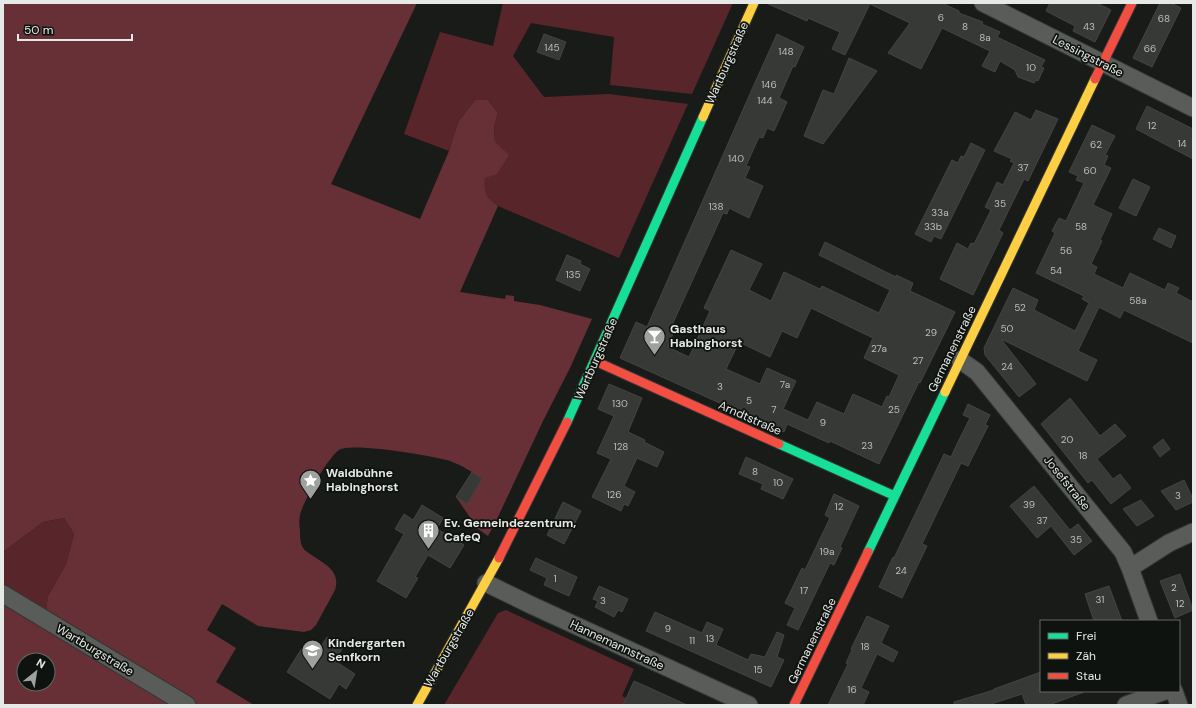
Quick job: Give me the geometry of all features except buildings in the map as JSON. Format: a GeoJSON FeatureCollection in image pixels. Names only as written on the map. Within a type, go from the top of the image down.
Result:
{"type":"FeatureCollection","features":[{"type":"Feature","properties":{"kind":"street","name":"Wartburgstraße"},"geometry":{"type":"LineString","coordinates":[[417,705],[486,583],[521,515],[595,361],[754,3]]}},
{"type":"Feature","properties":{"kind":"street","name":"Lessingstraße"},"geometry":{"type":"LineString","coordinates":[[983,3],[1193,108]]}},
{"type":"Feature","properties":{"kind":"street","name":"Germanenstraße"},"geometry":{"type":"LineString","coordinates":[[794,705],[1132,3]]}},
{"type":"Feature","properties":{"kind":"street","name":"Josefstraße"},"geometry":{"type":"LineString","coordinates":[[960,360],[977,372],[1123,552],[1149,620]]}},
{"type":"Feature","properties":{"kind":"street","name":"Arndtstraße"},"geometry":{"type":"LineString","coordinates":[[595,361],[895,496]]}},
{"type":"Feature","properties":{"kind":"street"},"geometry":{"type":"LineString","coordinates":[[1130,568],[1169,543],[1193,532]]}},
{"type":"Feature","properties":{"kind":"street","name":"Hannemannstraße"},"geometry":{"type":"LineString","coordinates":[[486,583],[749,705]]}},
{"type":"Feature","properties":{"kind":"street","name":"Wartburgstraße"},"geometry":{"type":"LineString","coordinates":[[3,594],[187,705]]}},
{"type":"Feature","properties":{"kind":"street"},"geometry":{"type":"LineString","coordinates":[[1126,705],[1162,692]]}},
{"type":"Feature","properties":{"kind":"street"},"geometry":{"type":"LineString","coordinates":[[1174,692],[1179,705]]}},
{"type":"Feature","properties":{"kind":"shaded area"},"geometry":{"type":"Polygon","coordinates":[[[3,3],[417,3],[331,184],[420,219],[449,151],[458,122],[475,100],[488,100],[498,113],[494,127],[495,142],[509,155],[497,174],[485,178],[486,194],[490,200],[498,206],[460,292],[505,299],[506,295],[514,296],[514,301],[540,305],[592,319],[570,368],[488,536],[478,529],[456,497],[467,504],[482,479],[471,471],[450,461],[411,453],[347,448],[339,450],[334,454],[311,491],[299,519],[300,539],[303,548],[330,568],[336,577],[335,590],[316,625],[311,630],[304,632],[258,626],[222,604],[207,630],[236,648],[216,682],[254,705],[192,705],[45,617],[48,596],[66,564],[74,534],[64,518],[43,522],[3,552],[3,3]]]}},
{"type":"Feature","properties":{"kind":"shaded area"},"geometry":{"type":"Polygon","coordinates":[[[503,3],[733,3],[692,94],[610,85],[614,37],[531,23],[513,56],[544,97],[609,94],[688,104],[619,258],[498,206],[490,200],[484,192],[485,178],[495,143],[494,127],[498,113],[488,100],[475,100],[458,122],[449,151],[404,134],[440,32],[493,46],[503,3]]]}},
{"type":"Feature","properties":{"kind":"shaded area"},"geometry":{"type":"Polygon","coordinates":[[[64,518],[74,534],[66,564],[48,596],[45,617],[3,591],[3,552],[43,522],[64,518]]]}},
{"type":"Feature","properties":{"kind":"shaded area"},"geometry":{"type":"Polygon","coordinates":[[[3,602],[173,705],[3,705],[3,602]]]}},
{"type":"Feature","properties":{"kind":"shaded area"},"geometry":{"type":"Polygon","coordinates":[[[506,610],[634,669],[622,696],[626,698],[623,705],[444,705],[498,613],[506,610]]]}},
{"type":"Feature","properties":{"kind":"traffic: fast"},"geometry":{"type":"LineString","coordinates":[[567,422],[703,117]]}},
{"type":"Feature","properties":{"kind":"traffic: fast"},"geometry":{"type":"LineString","coordinates":[[868,552],[945,392]]}},
{"type":"Feature","properties":{"kind":"traffic: fast"},"geometry":{"type":"LineString","coordinates":[[779,444],[895,496]]}},
{"type":"Feature","properties":{"kind":"traffic: slow"},"geometry":{"type":"LineString","coordinates":[[703,117],[754,3]]}},
{"type":"Feature","properties":{"kind":"traffic: slow"},"geometry":{"type":"LineString","coordinates":[[945,392],[1095,79]]}},
{"type":"Feature","properties":{"kind":"traffic: slow"},"geometry":{"type":"LineString","coordinates":[[417,705],[499,558]]}},
{"type":"Feature","properties":{"kind":"traffic: jam"},"geometry":{"type":"LineString","coordinates":[[1095,79],[1132,3]]}},
{"type":"Feature","properties":{"kind":"traffic: jam"},"geometry":{"type":"LineString","coordinates":[[595,361],[779,444]]}},
{"type":"Feature","properties":{"kind":"traffic: jam"},"geometry":{"type":"LineString","coordinates":[[499,558],[567,422]]}},
{"type":"Feature","properties":{"kind":"traffic: jam"},"geometry":{"type":"LineString","coordinates":[[794,705],[868,552]]}},
{"type":"Feature","properties":{"kind":"place","name":"Gasthaus Habinghorst"},"geometry":{"type":"Point","coordinates":[654,356]}},
{"type":"Feature","properties":{"kind":"place","name":"Waldbühne Habinghorst"},"geometry":{"type":"Point","coordinates":[311,500]}},
{"type":"Feature","properties":{"kind":"place","name":"Ev. Gemeindezentrum, CafeQ"},"geometry":{"type":"Point","coordinates":[428,550]}},
{"type":"Feature","properties":{"kind":"place","name":"Kindergarten Senfkorn"},"geometry":{"type":"Point","coordinates":[313,670]}}]}
